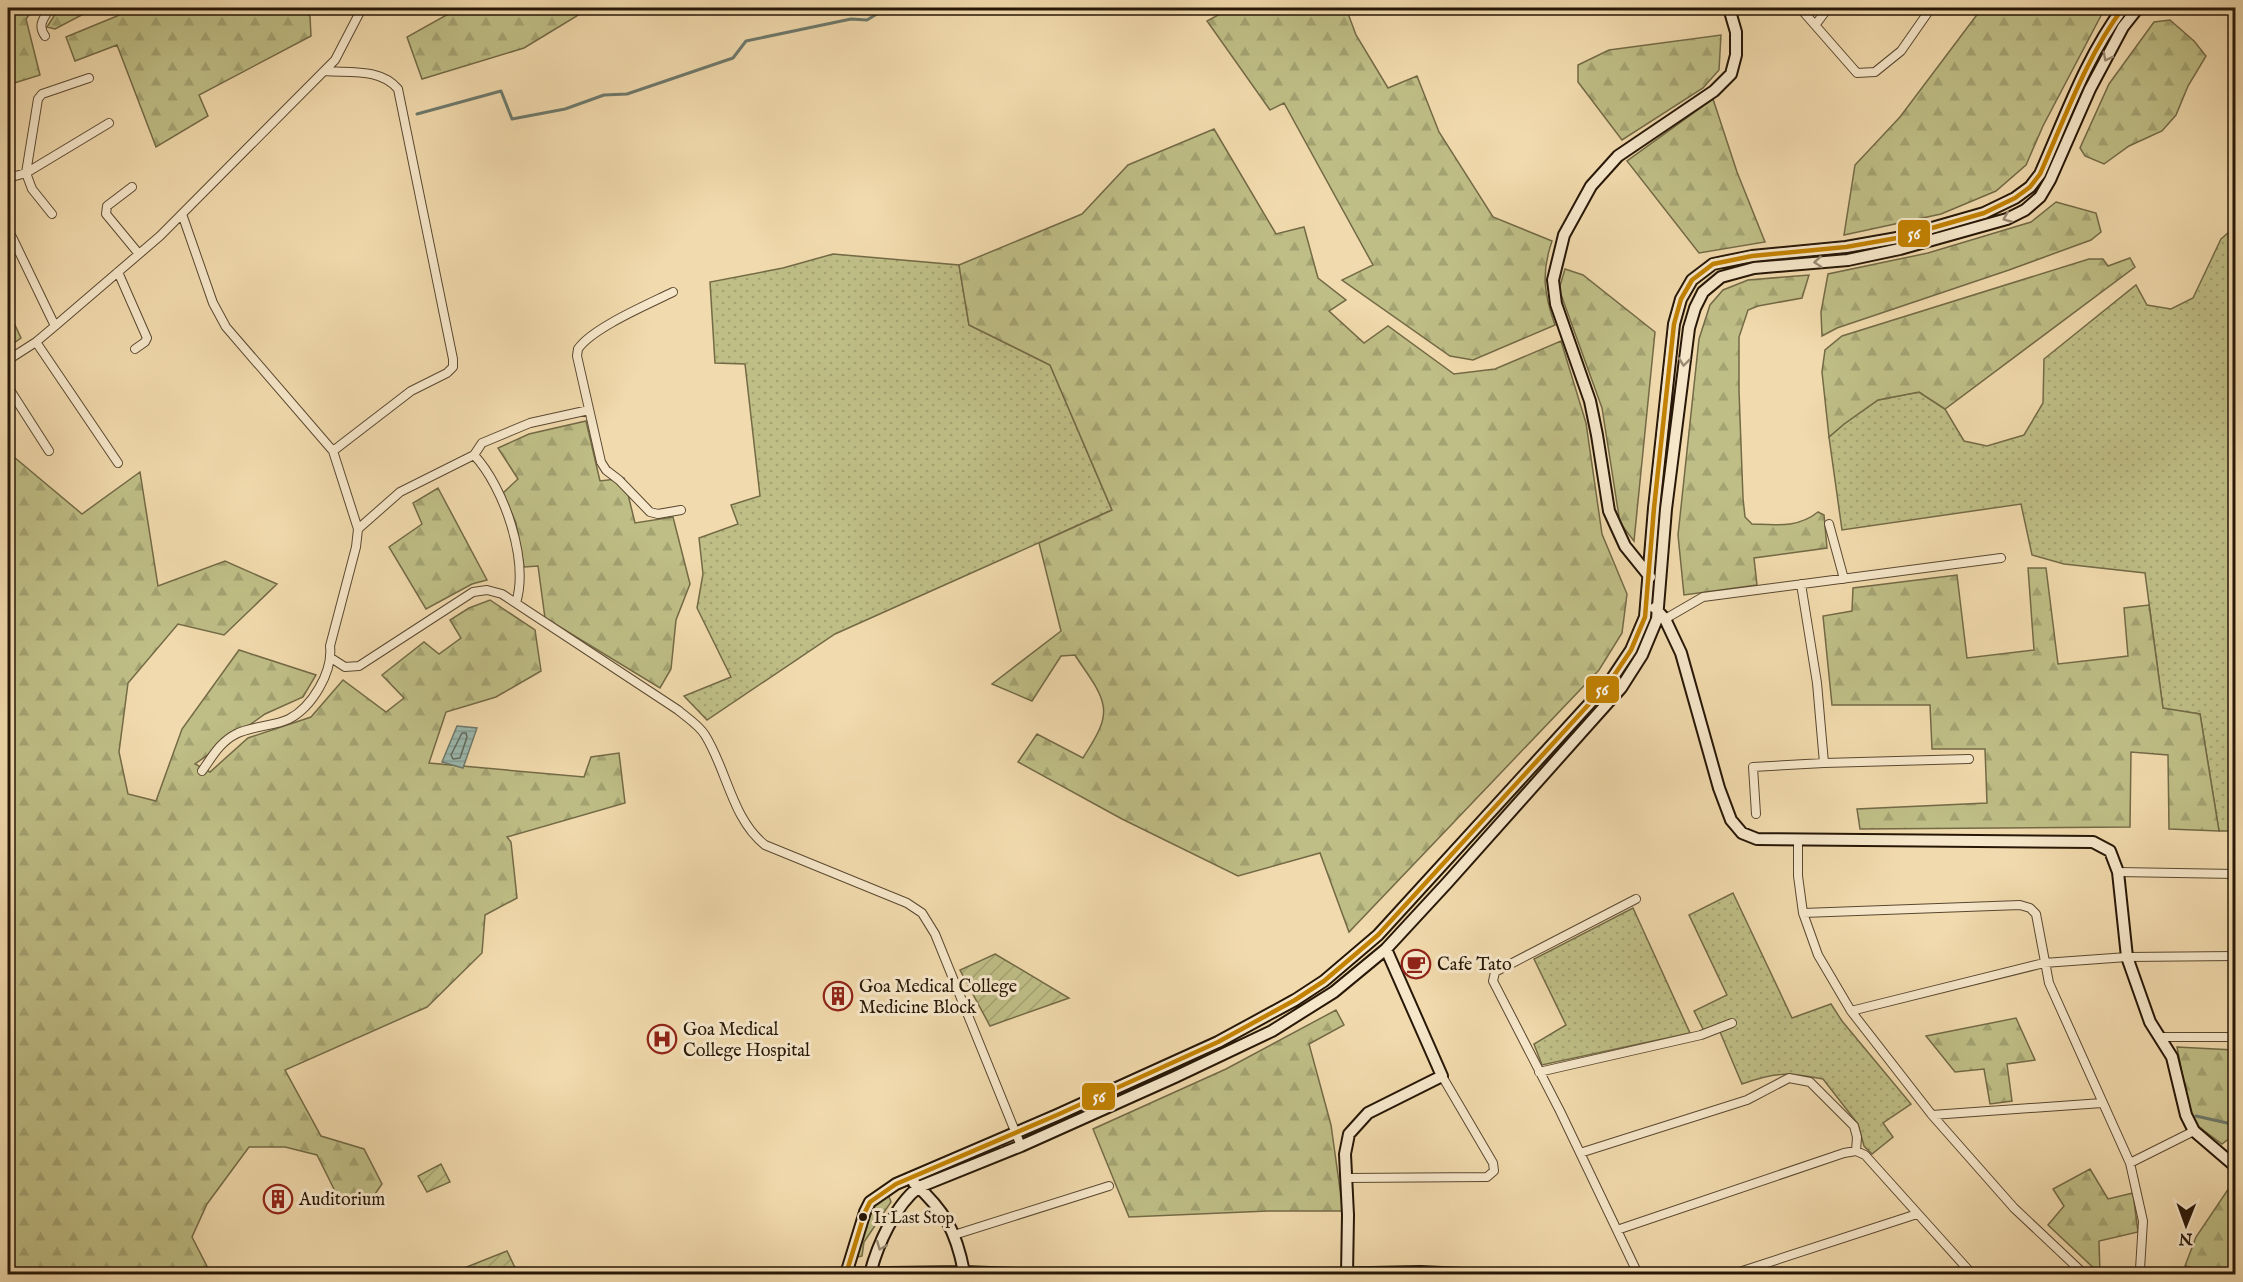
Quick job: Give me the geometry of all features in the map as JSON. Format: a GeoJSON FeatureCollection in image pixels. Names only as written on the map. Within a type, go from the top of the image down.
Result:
{"type":"FeatureCollection","features":[{"type":"Feature","properties":{"kind":"main road"},"geometry":{"type":"LineString","coordinates":[[1660,587],[1625,546],[1609,511],[1590,401],[1556,304],[1553,280],[1564,235],[1591,186],[1618,156],[1714,91],[1731,74],[1736,55],[1736,32],[1729,8]]}},
{"type":"Feature","properties":{"kind":"main road"},"geometry":{"type":"LineString","coordinates":[[846,1274],[865,1212],[870,1202],[876,1197],[909,1178],[1016,1133],[1218,1042],[1294,1000],[1324,981],[1361,952],[1611,680],[1631,650],[1645,617],[1674,324],[1681,299],[1692,280],[1713,264],[1752,256],[1846,248],[1897,238],[1984,213],[2015,198],[2030,187],[2040,174],[2079,84],[2113,21],[2123,8]]}},
{"type":"Feature","properties":{"kind":"main road"},"geometry":{"type":"LineString","coordinates":[[870,1274],[892,1217],[906,1197],[918,1187],[1021,1146],[1272,1031],[1334,992],[1386,949],[1621,688],[1642,655],[1657,620],[1666,509],[1689,328],[1703,292],[1721,277],[1754,268],[1848,260],[1900,249],[2007,219],[2025,210],[2040,197],[2050,180],[2090,90],[2123,27],[2138,8]]}},
{"type":"Feature","properties":{"kind":"main road"},"geometry":{"type":"LineString","coordinates":[[1646,604],[1658,609],[1665,619],[1680,653],[1719,788],[1731,820],[1742,833],[1757,839],[2093,842],[2110,851],[2118,872],[2127,957],[2150,1022],[2172,1057],[2186,1115],[2194,1131],[2235,1167]]}},
{"type":"Feature","properties":{"kind":"main road"},"geometry":{"type":"LineString","coordinates":[[1347,1274],[1348,1215],[1345,1154],[1349,1134],[1368,1113],[1442,1076],[1386,949]]}},
{"type":"Feature","properties":{"kind":"main road"},"geometry":{"type":"LineString","coordinates":[[909,1178],[939,1207],[954,1235],[964,1272]]}},
{"type":"Feature","properties":{"kind":"main road"},"geometry":{"type":"LineString","coordinates":[[815,1275],[964,1272],[1017,1275]]}},
{"type":"Feature","properties":{"kind":"main road"},"geometry":{"type":"LineString","coordinates":[[1322,1275],[1420,1272],[1465,1275]]}},
{"type":"Feature","properties":{"kind":"street"},"geometry":{"type":"LineString","coordinates":[[45,36],[41,22],[50,8]]}},
{"type":"Feature","properties":{"kind":"street"},"geometry":{"type":"LineString","coordinates":[[8,360],[36,342],[182,214],[335,60],[362,8]]}},
{"type":"Feature","properties":{"kind":"street"},"geometry":{"type":"LineString","coordinates":[[1800,8],[1857,74],[1875,72],[1901,51],[1931,8]]}},
{"type":"Feature","properties":{"kind":"street"},"geometry":{"type":"LineString","coordinates":[[1816,24],[1828,8]]}},
{"type":"Feature","properties":{"kind":"street"},"geometry":{"type":"LineString","coordinates":[[325,71],[381,75],[392,81],[398,89],[453,359],[453,367],[447,373],[411,391],[333,451]]}},
{"type":"Feature","properties":{"kind":"street"},"geometry":{"type":"LineString","coordinates":[[52,214],[32,189],[26,173],[38,99],[42,94],[89,78]]}},
{"type":"Feature","properties":{"kind":"street"},"geometry":{"type":"LineString","coordinates":[[8,178],[26,173],[109,123]]}},
{"type":"Feature","properties":{"kind":"street"},"geometry":{"type":"LineString","coordinates":[[132,187],[105,210],[139,254]]}},
{"type":"Feature","properties":{"kind":"street"},"geometry":{"type":"LineString","coordinates":[[182,214],[213,303],[226,327],[333,451],[358,529],[356,547],[330,646],[331,658],[317,691],[306,707],[288,720],[261,725],[236,734],[221,744],[202,771]]}},
{"type":"Feature","properties":{"kind":"street"},"geometry":{"type":"LineString","coordinates":[[8,232],[55,326]]}},
{"type":"Feature","properties":{"kind":"street"},"geometry":{"type":"LineString","coordinates":[[118,272],[147,338],[135,350]]}},
{"type":"Feature","properties":{"kind":"street"},"geometry":{"type":"LineString","coordinates":[[673,292],[611,324],[581,345],[578,356],[601,462],[606,470],[650,512],[658,514],[681,510]]}},
{"type":"Feature","properties":{"kind":"street"},"geometry":{"type":"LineString","coordinates":[[36,342],[118,463]]}},
{"type":"Feature","properties":{"kind":"street"},"geometry":{"type":"LineString","coordinates":[[8,387],[49,451]]}},
{"type":"Feature","properties":{"kind":"street"},"geometry":{"type":"LineString","coordinates":[[358,529],[400,492],[474,455],[482,443],[530,423],[590,410]]}},
{"type":"Feature","properties":{"kind":"street"},"geometry":{"type":"LineString","coordinates":[[474,455],[483,464],[498,491],[510,522],[518,560],[519,593],[516,603]]}},
{"type":"Feature","properties":{"kind":"street"},"geometry":{"type":"LineString","coordinates":[[1829,524],[1844,579]]}},
{"type":"Feature","properties":{"kind":"street"},"geometry":{"type":"LineString","coordinates":[[1665,619],[1703,597],[2001,558]]}},
{"type":"Feature","properties":{"kind":"street"},"geometry":{"type":"LineString","coordinates":[[1801,584],[1817,682],[1824,763]]}},
{"type":"Feature","properties":{"kind":"street"},"geometry":{"type":"LineString","coordinates":[[331,658],[345,667],[359,666],[473,592],[487,590],[502,594],[678,710],[704,732],[740,813],[754,837],[765,845],[907,903],[922,913],[935,934],[1021,1146]]}},
{"type":"Feature","properties":{"kind":"street"},"geometry":{"type":"LineString","coordinates":[[1756,814],[1753,767],[1970,759]]}},
{"type":"Feature","properties":{"kind":"street"},"geometry":{"type":"LineString","coordinates":[[1798,839],[1798,876],[1803,914],[1818,955],[1851,1011],[1932,1115],[2014,1208],[2084,1275]]}},
{"type":"Feature","properties":{"kind":"street"},"geometry":{"type":"LineString","coordinates":[[2118,872],[2235,874]]}},
{"type":"Feature","properties":{"kind":"street"},"geometry":{"type":"LineString","coordinates":[[1636,899],[1495,972],[1492,976],[1638,1275]]}},
{"type":"Feature","properties":{"kind":"street"},"geometry":{"type":"LineString","coordinates":[[1803,914],[2020,905],[2030,908],[2036,914],[2049,983],[2130,1163],[2143,1221],[2140,1269],[2137,1275]]}},
{"type":"Feature","properties":{"kind":"street"},"geometry":{"type":"LineString","coordinates":[[1851,1011],[2044,963],[2127,957],[2235,956]]}},
{"type":"Feature","properties":{"kind":"street"},"geometry":{"type":"LineString","coordinates":[[1539,1072],[1701,1035],[1732,1023]]}},
{"type":"Feature","properties":{"kind":"street"},"geometry":{"type":"LineString","coordinates":[[2161,1037],[2235,1037]]}},
{"type":"Feature","properties":{"kind":"street"},"geometry":{"type":"LineString","coordinates":[[1346,1178],[1487,1177],[1494,1171],[1493,1163],[1442,1076]]}},
{"type":"Feature","properties":{"kind":"street"},"geometry":{"type":"LineString","coordinates":[[1580,1153],[1747,1100],[1789,1078],[1810,1082],[1854,1126],[1857,1137],[1856,1151]]}},
{"type":"Feature","properties":{"kind":"street"},"geometry":{"type":"LineString","coordinates":[[1932,1115],[2102,1103]]}},
{"type":"Feature","properties":{"kind":"street"},"geometry":{"type":"LineString","coordinates":[[2130,1163],[2194,1131]]}},
{"type":"Feature","properties":{"kind":"street"},"geometry":{"type":"LineString","coordinates":[[1617,1230],[1844,1153],[1856,1151],[1865,1155],[1968,1274]]}},
{"type":"Feature","properties":{"kind":"street"},"geometry":{"type":"LineString","coordinates":[[954,1235],[1109,1186]]}},
{"type":"Feature","properties":{"kind":"street"},"geometry":{"type":"LineString","coordinates":[[1733,1275],[1917,1214]]}},
{"type":"Feature","properties":{"kind":"green space"},"geometry":{"type":"Polygon","coordinates":[[[8,8],[34,8],[26,19],[40,75],[8,85],[8,8]]]}},
{"type":"Feature","properties":{"kind":"green space"},"geometry":{"type":"Polygon","coordinates":[[[59,8],[95,8],[55,29],[47,27],[59,8]]]}},
{"type":"Feature","properties":{"kind":"green space"},"geometry":{"type":"Polygon","coordinates":[[[128,8],[295,8],[310,16],[311,36],[199,95],[208,116],[156,147],[117,45],[75,61],[66,37],[117,16],[128,8]]]}},
{"type":"Feature","properties":{"kind":"green space"},"geometry":{"type":"Polygon","coordinates":[[[459,8],[586,8],[585,11],[524,48],[422,79],[407,37],[459,8]]]}},
{"type":"Feature","properties":{"kind":"green space"},"geometry":{"type":"Polygon","coordinates":[[[1231,8],[1346,8],[1356,35],[1388,88],[1417,76],[1439,132],[1493,217],[1552,241],[1546,263],[1545,283],[1555,325],[1473,360],[1450,356],[1342,280],[1373,265],[1284,103],[1270,110],[1207,21],[1231,8]]]}},
{"type":"Feature","properties":{"kind":"green space"},"geometry":{"type":"Polygon","coordinates":[[[1982,8],[2105,8],[2043,126],[2026,165],[1996,191],[1941,214],[1844,235],[1855,165],[1900,117],[1982,8]]]}},
{"type":"Feature","properties":{"kind":"green space"},"geometry":{"type":"Polygon","coordinates":[[[2170,20],[2194,41],[2206,56],[2188,86],[2176,115],[2162,131],[2129,146],[2104,164],[2085,156],[2080,148],[2109,84],[2154,22],[2170,20]]]}},
{"type":"Feature","properties":{"kind":"green space"},"geometry":{"type":"Polygon","coordinates":[[[1721,35],[1719,70],[1703,88],[1622,140],[1578,82],[1578,65],[1609,50],[1721,35]]]}},
{"type":"Feature","properties":{"kind":"green space"},"geometry":{"type":"Polygon","coordinates":[[[1713,99],[1737,172],[1765,242],[1699,253],[1627,161],[1713,99]]]}},
{"type":"Feature","properties":{"kind":"green space"},"geometry":{"type":"Polygon","coordinates":[[[1214,129],[1276,234],[1304,227],[1318,278],[1346,300],[1329,311],[1364,343],[1388,326],[1454,374],[1495,369],[1561,341],[1586,423],[1602,534],[1627,594],[1622,633],[1599,670],[1349,932],[1320,853],[1238,876],[1122,819],[1018,762],[1037,734],[1083,758],[1101,726],[1104,712],[1101,699],[1075,655],[1061,656],[1032,701],[992,684],[1061,631],[1039,543],[1112,510],[1050,365],[969,325],[959,265],[1082,214],[1128,165],[1214,129]]]}},
{"type":"Feature","properties":{"kind":"green space"},"geometry":{"type":"Polygon","coordinates":[[[2056,202],[2096,213],[2101,232],[2091,240],[1837,328],[1822,336],[1821,312],[1828,274],[1928,253],[2031,222],[2056,202]]]}},
{"type":"Feature","properties":{"kind":"green space"},"geometry":{"type":"Polygon","coordinates":[[[2235,227],[2235,831],[2219,831],[2200,714],[2163,709],[2145,573],[2064,564],[2032,555],[2021,504],[1842,530],[1829,437],[1878,400],[1919,392],[1945,409],[1964,441],[1987,446],[2024,435],[2043,403],[2044,359],[2136,285],[2147,305],[2171,309],[2193,298],[2221,239],[2235,227]]]}},
{"type":"Feature","properties":{"kind":"green space"},"geometry":{"type":"Polygon","coordinates":[[[833,254],[959,265],[969,325],[1050,365],[1112,510],[835,634],[707,720],[684,696],[731,677],[697,608],[703,574],[699,538],[738,524],[731,505],[760,496],[745,364],[715,363],[710,282],[783,268],[833,254]]]}},
{"type":"Feature","properties":{"kind":"green space"},"geometry":{"type":"Polygon","coordinates":[[[2130,258],[2135,267],[1945,409],[1919,392],[1878,400],[1829,437],[1822,372],[1825,350],[1842,336],[2089,259],[2103,259],[2108,266],[2130,258]]]}},
{"type":"Feature","properties":{"kind":"green space"},"geometry":{"type":"Polygon","coordinates":[[[1565,269],[1583,275],[1655,332],[1634,541],[1620,523],[1602,408],[1559,289],[1565,269]]]}},
{"type":"Feature","properties":{"kind":"green space"},"geometry":{"type":"Polygon","coordinates":[[[1809,275],[1802,298],[1748,310],[1739,337],[1743,498],[1745,517],[1752,524],[1795,523],[1818,512],[1824,515],[1827,548],[1754,558],[1757,585],[1684,595],[1678,535],[1699,339],[1710,305],[1723,290],[1748,280],[1809,275]]]}},
{"type":"Feature","properties":{"kind":"green space"},"geometry":{"type":"Polygon","coordinates":[[[8,310],[21,338],[8,347],[8,310]]]}},
{"type":"Feature","properties":{"kind":"green space"},"geometry":{"type":"Polygon","coordinates":[[[586,421],[600,481],[624,478],[635,523],[673,517],[690,584],[676,620],[671,669],[660,688],[545,618],[538,566],[524,567],[516,523],[503,493],[518,479],[498,448],[529,434],[586,421]]]}},
{"type":"Feature","properties":{"kind":"green space"},"geometry":{"type":"Polygon","coordinates":[[[8,452],[82,514],[140,472],[158,586],[225,561],[277,584],[224,635],[178,624],[128,683],[119,752],[128,794],[156,801],[182,729],[239,650],[316,675],[303,697],[265,714],[195,764],[210,772],[248,738],[311,717],[343,680],[386,712],[404,698],[382,675],[424,642],[439,654],[461,638],[450,620],[469,608],[490,600],[535,630],[541,671],[496,697],[446,712],[429,763],[584,777],[591,757],[619,753],[625,803],[507,837],[511,842],[517,898],[485,915],[482,953],[427,1007],[285,1070],[321,1136],[364,1149],[382,1184],[375,1194],[345,1202],[336,1193],[317,1155],[285,1147],[249,1147],[207,1204],[192,1237],[211,1274],[8,1274],[8,452]]]}},
{"type":"Feature","properties":{"kind":"green space"},"geometry":{"type":"Polygon","coordinates":[[[438,488],[487,580],[472,584],[426,609],[389,547],[422,524],[413,503],[438,488]]]}},
{"type":"Feature","properties":{"kind":"green space"},"geometry":{"type":"Polygon","coordinates":[[[2028,568],[2046,568],[2058,664],[2128,656],[2124,608],[2149,605],[2163,708],[2200,714],[2219,831],[2169,829],[2168,755],[2131,752],[2130,827],[1860,829],[1857,809],[1987,803],[1985,749],[1932,749],[1930,705],[1832,705],[1823,616],[1852,611],[1853,588],[1957,575],[1967,658],[2034,650],[2028,568]]]}},
{"type":"Feature","properties":{"kind":"green space"},"geometry":{"type":"Polygon","coordinates":[[[1733,893],[1792,1018],[1831,1004],[1842,1021],[1911,1104],[1883,1123],[1893,1137],[1872,1154],[1864,1146],[1858,1124],[1823,1079],[1782,1074],[1742,1084],[1720,1032],[1706,1035],[1694,1011],[1727,995],[1689,915],[1733,893]]]}},
{"type":"Feature","properties":{"kind":"green space"},"geometry":{"type":"Polygon","coordinates":[[[1633,908],[1690,1033],[1542,1065],[1534,1044],[1566,1025],[1534,959],[1633,908]]]}},
{"type":"Feature","properties":{"kind":"green space"},"geometry":{"type":"Polygon","coordinates":[[[995,954],[1069,998],[990,1026],[960,970],[995,954]]]}},
{"type":"Feature","properties":{"kind":"green space"},"geometry":{"type":"Polygon","coordinates":[[[1336,1010],[1344,1025],[1309,1044],[1331,1125],[1343,1211],[1268,1211],[1129,1217],[1093,1129],[1226,1069],[1336,1010]]]}},
{"type":"Feature","properties":{"kind":"green space"},"geometry":{"type":"Polygon","coordinates":[[[2016,1018],[2035,1060],[2007,1064],[2012,1101],[1990,1104],[1984,1069],[1955,1072],[1926,1036],[2016,1018]]]}},
{"type":"Feature","properties":{"kind":"green space"},"geometry":{"type":"Polygon","coordinates":[[[2177,1047],[2234,1050],[2235,1134],[2222,1144],[2191,1121],[2177,1047]]]}},
{"type":"Feature","properties":{"kind":"green space"},"geometry":{"type":"Polygon","coordinates":[[[441,1164],[450,1182],[427,1192],[418,1176],[441,1164]]]}},
{"type":"Feature","properties":{"kind":"green space"},"geometry":{"type":"Polygon","coordinates":[[[2090,1169],[2108,1199],[2133,1193],[2138,1232],[2099,1241],[2100,1274],[2048,1225],[2064,1206],[2053,1189],[2090,1169]]]}},
{"type":"Feature","properties":{"kind":"green space"},"geometry":{"type":"Polygon","coordinates":[[[2229,1188],[2235,1188],[2235,1274],[2219,1274],[2185,1266],[2196,1237],[2229,1188]]]}},
{"type":"Feature","properties":{"kind":"green space"},"geometry":{"type":"Polygon","coordinates":[[[888,1194],[891,1202],[864,1242],[862,1256],[858,1257],[865,1201],[888,1194]]]}},
{"type":"Feature","properties":{"kind":"green space"},"geometry":{"type":"Polygon","coordinates":[[[507,1251],[518,1274],[449,1274],[507,1251]]]}},
{"type":"Feature","properties":{"kind":"water"},"geometry":{"type":"Polygon","coordinates":[[[457,726],[477,728],[463,768],[442,762],[457,726]]]}},
{"type":"Feature","properties":{"kind":"waterway"},"geometry":{"type":"LineString","coordinates":[[417,114],[501,91],[512,119],[565,109],[604,95],[627,94],[733,58],[746,41],[851,19],[867,20],[880,12],[879,8]]}},
{"type":"Feature","properties":{"kind":"waterway"},"geometry":{"type":"LineString","coordinates":[[2196,1116],[2236,1125]]}},
{"type":"Feature","properties":{"kind":"transit line","name":"56"},"geometry":{"type":"LineString","coordinates":[[846,1274],[870,1202],[896,1184],[1057,1115],[1218,1042],[1295,1000],[1324,981],[1378,935],[1611,680],[1631,650],[1645,617],[1674,324],[1681,299],[1692,280],[1713,264],[1752,256],[1846,247],[1897,238],[1984,213],[2015,198],[2030,187],[2040,174],[2087,67],[2123,8]]}},
{"type":"Feature","properties":{"kind":"place","name":"Cafe Tato"},"geometry":{"type":"Point","coordinates":[1416,964]}},
{"type":"Feature","properties":{"kind":"place","name":"Goa Medical College Medicine Block"},"geometry":{"type":"Point","coordinates":[838,996]}},
{"type":"Feature","properties":{"kind":"place","name":"Goa Medical College Hospital"},"geometry":{"type":"Point","coordinates":[662,1039]}},
{"type":"Feature","properties":{"kind":"place","name":"Auditorium"},"geometry":{"type":"Point","coordinates":[278,1199]}},
{"type":"Feature","properties":{"kind":"place","name":"I1 Last Stop"},"geometry":{"type":"Point","coordinates":[863,1217]}}]}
